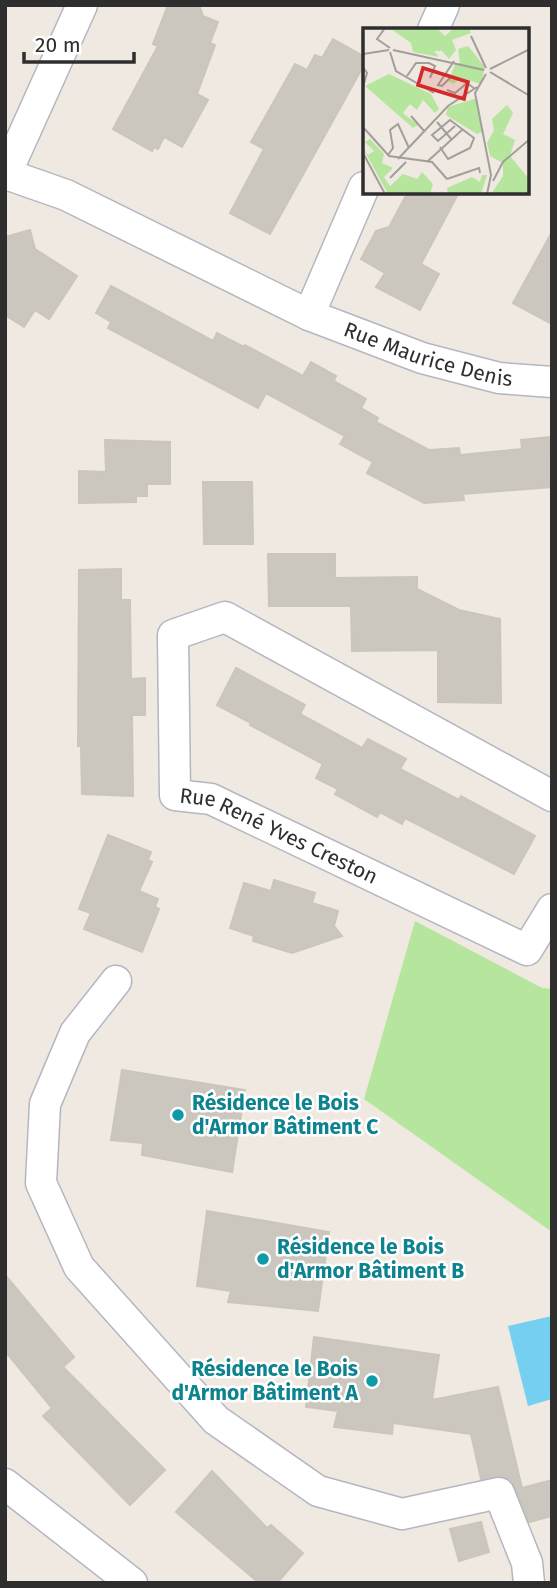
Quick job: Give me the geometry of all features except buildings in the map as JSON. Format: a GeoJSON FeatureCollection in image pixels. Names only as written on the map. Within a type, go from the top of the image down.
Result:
{"type":"FeatureCollection","features":[{"type":"Feature","properties":{"kind":"street"},"geometry":{"type":"LineString","coordinates":[[6,175],[82,5]]}},
{"type":"Feature","properties":{"kind":"street"},"geometry":{"type":"LineString","coordinates":[[434,28],[444,5]]}},
{"type":"Feature","properties":{"kind":"street","name":"Rue Maurice Denis"},"geometry":{"type":"LineString","coordinates":[[6,175],[66,195],[309,315],[422,358],[499,378],[552,382]]}},
{"type":"Feature","properties":{"kind":"street"},"geometry":{"type":"LineString","coordinates":[[309,315],[363,192]]}},
{"type":"Feature","properties":{"kind":"street","name":"Rue René Yves Creston"},"geometry":{"type":"LineString","coordinates":[[552,796],[225,617],[173,635],[175,795],[211,799],[527,950],[552,909]]}},
{"type":"Feature","properties":{"kind":"street"},"geometry":{"type":"LineString","coordinates":[[116,981],[75,1032],[45,1104],[41,1183],[79,1267],[216,1420],[318,1491],[402,1514],[499,1493],[527,1563],[529,1583]]}},
{"type":"Feature","properties":{"kind":"street"},"geometry":{"type":"LineString","coordinates":[[5,1484],[132,1583]]}},
{"type":"Feature","properties":{"kind":"green space"},"geometry":{"type":"Polygon","coordinates":[[[415,921],[542,988],[552,989],[552,1232],[364,1099],[415,921]]]}},
{"type":"Feature","properties":{"kind":"water"},"geometry":{"type":"Polygon","coordinates":[[[552,1316],[552,1399],[528,1406],[508,1326],[552,1316]]]}},
{"type":"Feature","properties":{"kind":"place","name":"Résidence le Bois d'Armor Bâtiment C"},"geometry":{"type":"Point","coordinates":[178,1115]}},
{"type":"Feature","properties":{"kind":"place","name":"Résidence le Bois d'Armor Bâtiment B"},"geometry":{"type":"Point","coordinates":[263,1259]}},
{"type":"Feature","properties":{"kind":"place","name":"Résidence le Bois d'Armor Bâtiment A"},"geometry":{"type":"Point","coordinates":[372,1381]}}]}
